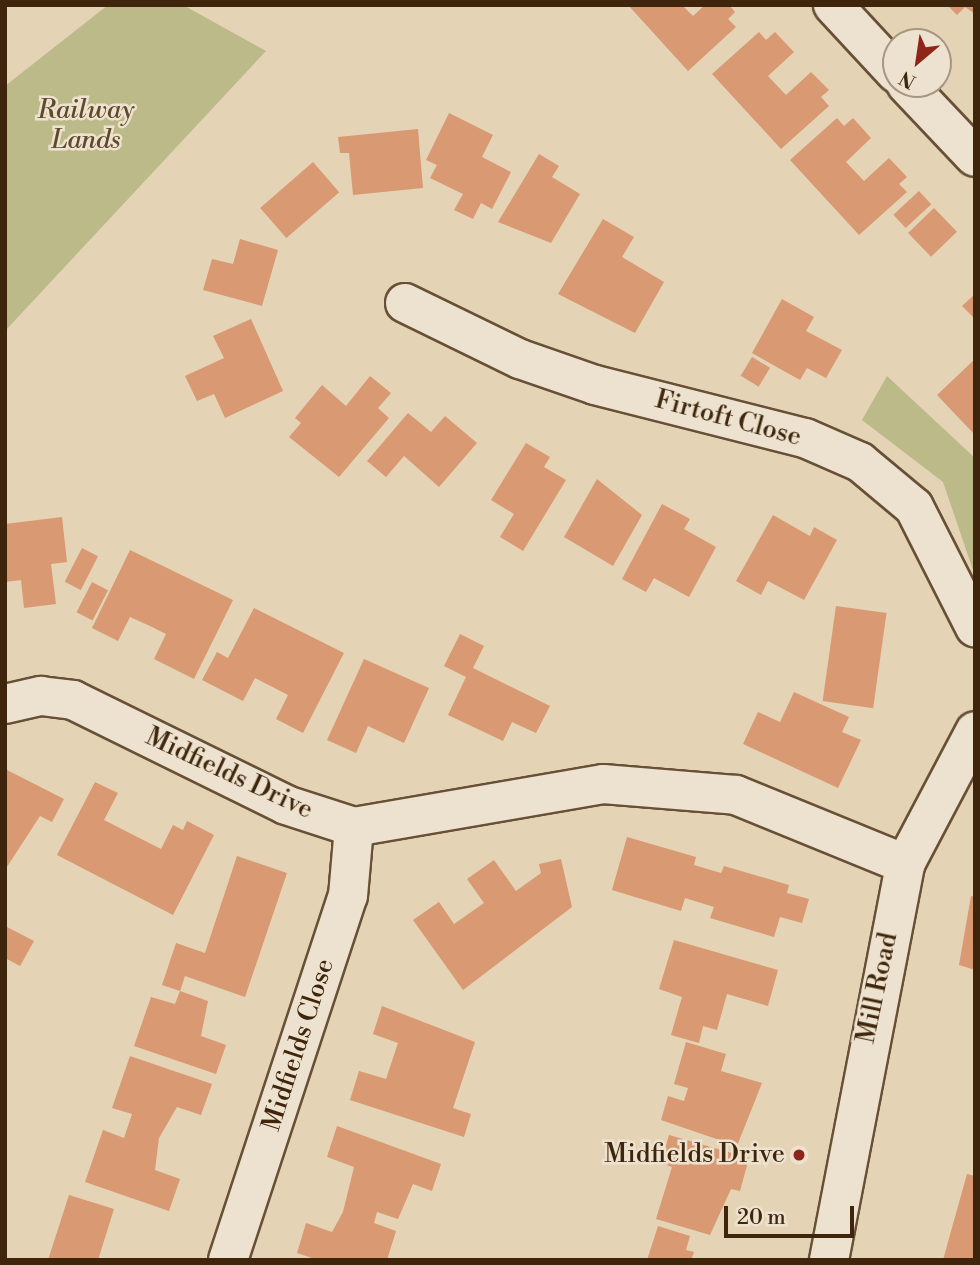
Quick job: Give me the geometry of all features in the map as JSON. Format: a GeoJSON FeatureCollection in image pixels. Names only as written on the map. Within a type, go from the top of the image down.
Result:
{"type":"FeatureCollection","features":[{"type":"Feature","properties":{"kind":"street"},"geometry":{"type":"LineString","coordinates":[[833,5],[882,58]]}},
{"type":"Feature","properties":{"kind":"street"},"geometry":{"type":"LineString","coordinates":[[919,98],[975,157]]}},
{"type":"Feature","properties":{"kind":"street","name":"Firtoft Close"},"geometry":{"type":"LineString","coordinates":[[405,303],[533,364],[805,438],[860,462],[914,508],[975,627]]}},
{"type":"Feature","properties":{"kind":"street","name":"Midfields Drive"},"geometry":{"type":"LineString","coordinates":[[5,704],[41,696],[73,700],[286,805],[354,827],[603,784],[736,795],[905,864]]}},
{"type":"Feature","properties":{"kind":"street","name":"Mill Road"},"geometry":{"type":"LineString","coordinates":[[829,1260],[905,864],[975,731]]}},
{"type":"Feature","properties":{"kind":"street","name":"Midfields Close"},"geometry":{"type":"LineString","coordinates":[[228,1260],[348,896],[354,827]]}},
{"type":"Feature","properties":{"kind":"green space","name":"Railway Lands"},"geometry":{"type":"Polygon","coordinates":[[[108,5],[183,5],[266,51],[5,331],[5,86],[108,5]]]}},
{"type":"Feature","properties":{"kind":"green space"},"geometry":{"type":"Polygon","coordinates":[[[887,376],[975,458],[975,576],[943,482],[862,420],[887,376]]]}},
{"type":"Feature","properties":{"kind":"building"},"geometry":{"type":"Polygon","coordinates":[[[628,5],[682,5],[693,16],[705,5],[729,5],[735,12],[728,19],[736,27],[688,71],[628,5]]]}},
{"type":"Feature","properties":{"kind":"building"},"geometry":{"type":"Polygon","coordinates":[[[947,5],[975,5],[975,14],[965,7],[957,15],[947,5]]]}},
{"type":"Feature","properties":{"kind":"building"},"geometry":{"type":"Polygon","coordinates":[[[759,32],[766,40],[775,32],[794,52],[768,76],[786,95],[811,72],[829,90],[821,97],[829,106],[781,149],[712,74],[759,32]]]}},
{"type":"Feature","properties":{"kind":"building"},"geometry":{"type":"Polygon","coordinates":[[[449,113],[493,135],[482,157],[511,172],[492,209],[481,203],[473,219],[454,210],[463,194],[430,178],[437,165],[426,160],[449,113]]]}},
{"type":"Feature","properties":{"kind":"building"},"geometry":{"type":"Polygon","coordinates":[[[837,118],[844,126],[853,118],[871,138],[846,162],[864,181],[889,158],[907,177],[899,184],[907,192],[859,235],[790,160],[837,118]]]}},
{"type":"Feature","properties":{"kind":"building"},"geometry":{"type":"Polygon","coordinates":[[[418,129],[423,188],[353,195],[349,153],[340,153],[338,137],[418,129]]]}},
{"type":"Feature","properties":{"kind":"building"},"geometry":{"type":"Polygon","coordinates":[[[539,154],[559,166],[552,177],[580,194],[551,243],[498,222],[539,154]]]}},
{"type":"Feature","properties":{"kind":"building"},"geometry":{"type":"Polygon","coordinates":[[[313,162],[339,192],[286,238],[260,208],[313,162]]]}},
{"type":"Feature","properties":{"kind":"building"},"geometry":{"type":"Polygon","coordinates":[[[919,191],[931,204],[906,228],[893,215],[919,191]]]}},
{"type":"Feature","properties":{"kind":"building"},"geometry":{"type":"Polygon","coordinates":[[[934,208],[957,232],[931,257],[908,233],[934,208]]]}},
{"type":"Feature","properties":{"kind":"building"},"geometry":{"type":"Polygon","coordinates":[[[603,219],[634,237],[622,257],[664,282],[635,333],[558,294],[603,219]]]}},
{"type":"Feature","properties":{"kind":"building"},"geometry":{"type":"Polygon","coordinates":[[[240,239],[278,250],[262,306],[203,290],[212,259],[233,264],[240,239]]]}},
{"type":"Feature","properties":{"kind":"building"},"geometry":{"type":"Polygon","coordinates":[[[975,294],[975,319],[962,306],[975,294]]]}},
{"type":"Feature","properties":{"kind":"building"},"geometry":{"type":"Polygon","coordinates":[[[782,299],[814,317],[806,331],[842,350],[826,378],[807,368],[800,380],[752,353],[782,299]]]}},
{"type":"Feature","properties":{"kind":"building"},"geometry":{"type":"Polygon","coordinates":[[[251,319],[283,391],[225,418],[214,394],[197,401],[185,376],[224,358],[213,336],[251,319]]]}},
{"type":"Feature","properties":{"kind":"building"},"geometry":{"type":"Polygon","coordinates":[[[752,357],[770,368],[759,387],[741,376],[752,357]]]}},
{"type":"Feature","properties":{"kind":"building"},"geometry":{"type":"Polygon","coordinates":[[[975,359],[975,435],[937,395],[975,359]]]}},
{"type":"Feature","properties":{"kind":"building"},"geometry":{"type":"Polygon","coordinates":[[[370,376],[391,393],[378,408],[389,418],[339,477],[289,437],[301,423],[295,418],[322,385],[346,406],[370,376]]]}},
{"type":"Feature","properties":{"kind":"building"},"geometry":{"type":"Polygon","coordinates":[[[408,413],[431,432],[445,416],[477,443],[439,487],[404,456],[386,477],[367,461],[408,413]]]}},
{"type":"Feature","properties":{"kind":"building"},"geometry":{"type":"Polygon","coordinates":[[[526,443],[550,457],[544,467],[566,480],[523,551],[500,537],[514,514],[491,500],[526,443]]]}},
{"type":"Feature","properties":{"kind":"building"},"geometry":{"type":"Polygon","coordinates":[[[597,479],[642,515],[613,566],[564,537],[597,479]]]}},
{"type":"Feature","properties":{"kind":"building"},"geometry":{"type":"Polygon","coordinates":[[[662,504],[690,519],[684,529],[716,547],[689,597],[654,578],[646,592],[622,579],[662,504]]]}},
{"type":"Feature","properties":{"kind":"building"},"geometry":{"type":"Polygon","coordinates":[[[773,515],[810,536],[814,527],[837,540],[804,600],[768,581],[761,595],[736,581],[773,515]]]}},
{"type":"Feature","properties":{"kind":"building"},"geometry":{"type":"Polygon","coordinates":[[[62,517],[67,562],[51,564],[56,604],[24,608],[21,580],[5,582],[5,524],[62,517]]]}},
{"type":"Feature","properties":{"kind":"building"},"geometry":{"type":"Polygon","coordinates":[[[82,548],[98,556],[81,590],[65,582],[82,548]]]}},
{"type":"Feature","properties":{"kind":"building"},"geometry":{"type":"Polygon","coordinates":[[[130,550],[233,600],[194,679],[154,659],[166,634],[130,617],[118,641],[92,628],[130,550]]]}},
{"type":"Feature","properties":{"kind":"building"},"geometry":{"type":"Polygon","coordinates":[[[92,582],[108,590],[93,620],[77,612],[92,582]]]}},
{"type":"Feature","properties":{"kind":"building"},"geometry":{"type":"Polygon","coordinates":[[[836,606],[887,613],[873,708],[823,701],[836,606]]]}},
{"type":"Feature","properties":{"kind":"building"},"geometry":{"type":"Polygon","coordinates":[[[254,608],[344,653],[303,733],[276,719],[288,695],[255,678],[243,701],[202,680],[217,652],[228,658],[254,608]]]}},
{"type":"Feature","properties":{"kind":"building"},"geometry":{"type":"Polygon","coordinates":[[[460,634],[484,646],[473,668],[550,706],[536,733],[512,722],[503,741],[448,715],[466,677],[444,666],[460,634]]]}},
{"type":"Feature","properties":{"kind":"building"},"geometry":{"type":"Polygon","coordinates":[[[364,659],[429,688],[404,743],[368,726],[356,753],[327,740],[364,659]]]}},
{"type":"Feature","properties":{"kind":"building"},"geometry":{"type":"Polygon","coordinates":[[[794,692],[849,717],[842,732],[861,740],[838,788],[743,744],[758,712],[780,722],[794,692]]]}},
{"type":"Feature","properties":{"kind":"building"},"geometry":{"type":"Polygon","coordinates":[[[5,769],[64,799],[52,822],[40,816],[5,870],[5,769]]]}},
{"type":"Feature","properties":{"kind":"building"},"geometry":{"type":"Polygon","coordinates":[[[95,782],[118,793],[104,820],[161,849],[173,825],[183,830],[187,821],[214,835],[173,915],[57,855],[95,782]]]}},
{"type":"Feature","properties":{"kind":"building"},"geometry":{"type":"Polygon","coordinates":[[[627,837],[696,857],[694,865],[721,873],[724,866],[789,885],[787,893],[809,899],[802,923],[780,917],[774,937],[710,918],[714,907],[685,898],[681,911],[612,890],[627,837]]]}},
{"type":"Feature","properties":{"kind":"building"},"geometry":{"type":"Polygon","coordinates":[[[237,856],[287,873],[245,997],[185,976],[180,991],[162,985],[176,943],[205,953],[237,856]]]}},
{"type":"Feature","properties":{"kind":"building"},"geometry":{"type":"Polygon","coordinates":[[[561,859],[572,907],[463,990],[413,920],[439,902],[454,924],[484,903],[467,879],[494,860],[516,891],[541,873],[539,864],[561,859]]]}},
{"type":"Feature","properties":{"kind":"building"},"geometry":{"type":"Polygon","coordinates":[[[971,896],[975,897],[975,970],[959,965],[971,896]]]}},
{"type":"Feature","properties":{"kind":"building"},"geometry":{"type":"Polygon","coordinates":[[[5,926],[34,941],[20,966],[5,958],[5,926]]]}},
{"type":"Feature","properties":{"kind":"building"},"geometry":{"type":"Polygon","coordinates":[[[674,940],[778,970],[768,1006],[727,994],[717,1030],[703,1026],[699,1043],[671,1035],[682,997],[659,989],[674,940]]]}},
{"type":"Feature","properties":{"kind":"building"},"geometry":{"type":"Polygon","coordinates":[[[180,991],[208,1001],[201,1036],[226,1045],[216,1074],[134,1046],[151,997],[175,1004],[180,991]]]}},
{"type":"Feature","properties":{"kind":"building"},"geometry":{"type":"Polygon","coordinates":[[[382,1006],[475,1042],[453,1108],[471,1114],[464,1137],[350,1100],[359,1071],[386,1079],[398,1043],[373,1034],[382,1006]]]}},
{"type":"Feature","properties":{"kind":"building"},"geometry":{"type":"Polygon","coordinates":[[[686,1042],[726,1054],[721,1071],[762,1083],[737,1146],[661,1120],[668,1096],[684,1101],[688,1088],[674,1084],[686,1042]]]}},
{"type":"Feature","properties":{"kind":"building"},"geometry":{"type":"Polygon","coordinates":[[[130,1056],[212,1084],[201,1115],[177,1107],[159,1138],[155,1170],[180,1179],[169,1211],[85,1182],[103,1130],[124,1138],[132,1114],[112,1108],[130,1056]]]}},
{"type":"Feature","properties":{"kind":"building"},"geometry":{"type":"Polygon","coordinates":[[[337,1126],[441,1164],[432,1191],[413,1184],[398,1219],[377,1212],[374,1223],[396,1231],[387,1260],[318,1260],[297,1253],[306,1223],[332,1232],[343,1212],[354,1167],[327,1157],[337,1126]]]}},
{"type":"Feature","properties":{"kind":"building"},"geometry":{"type":"Polygon","coordinates":[[[669,1135],[749,1158],[740,1191],[731,1189],[710,1235],[656,1219],[672,1167],[661,1163],[669,1135]]]}},
{"type":"Feature","properties":{"kind":"building"},"geometry":{"type":"Polygon","coordinates":[[[967,1174],[975,1176],[975,1260],[943,1260],[967,1174]]]}},
{"type":"Feature","properties":{"kind":"building"},"geometry":{"type":"Polygon","coordinates":[[[69,1195],[114,1209],[98,1260],[48,1260],[69,1195]]]}},
{"type":"Feature","properties":{"kind":"building"},"geometry":{"type":"Polygon","coordinates":[[[658,1226],[690,1236],[686,1250],[694,1252],[691,1260],[647,1260],[658,1226]]]}},
{"type":"Feature","properties":{"kind":"place","name":"Midfields Drive"},"geometry":{"type":"Point","coordinates":[799,1155]}}]}
